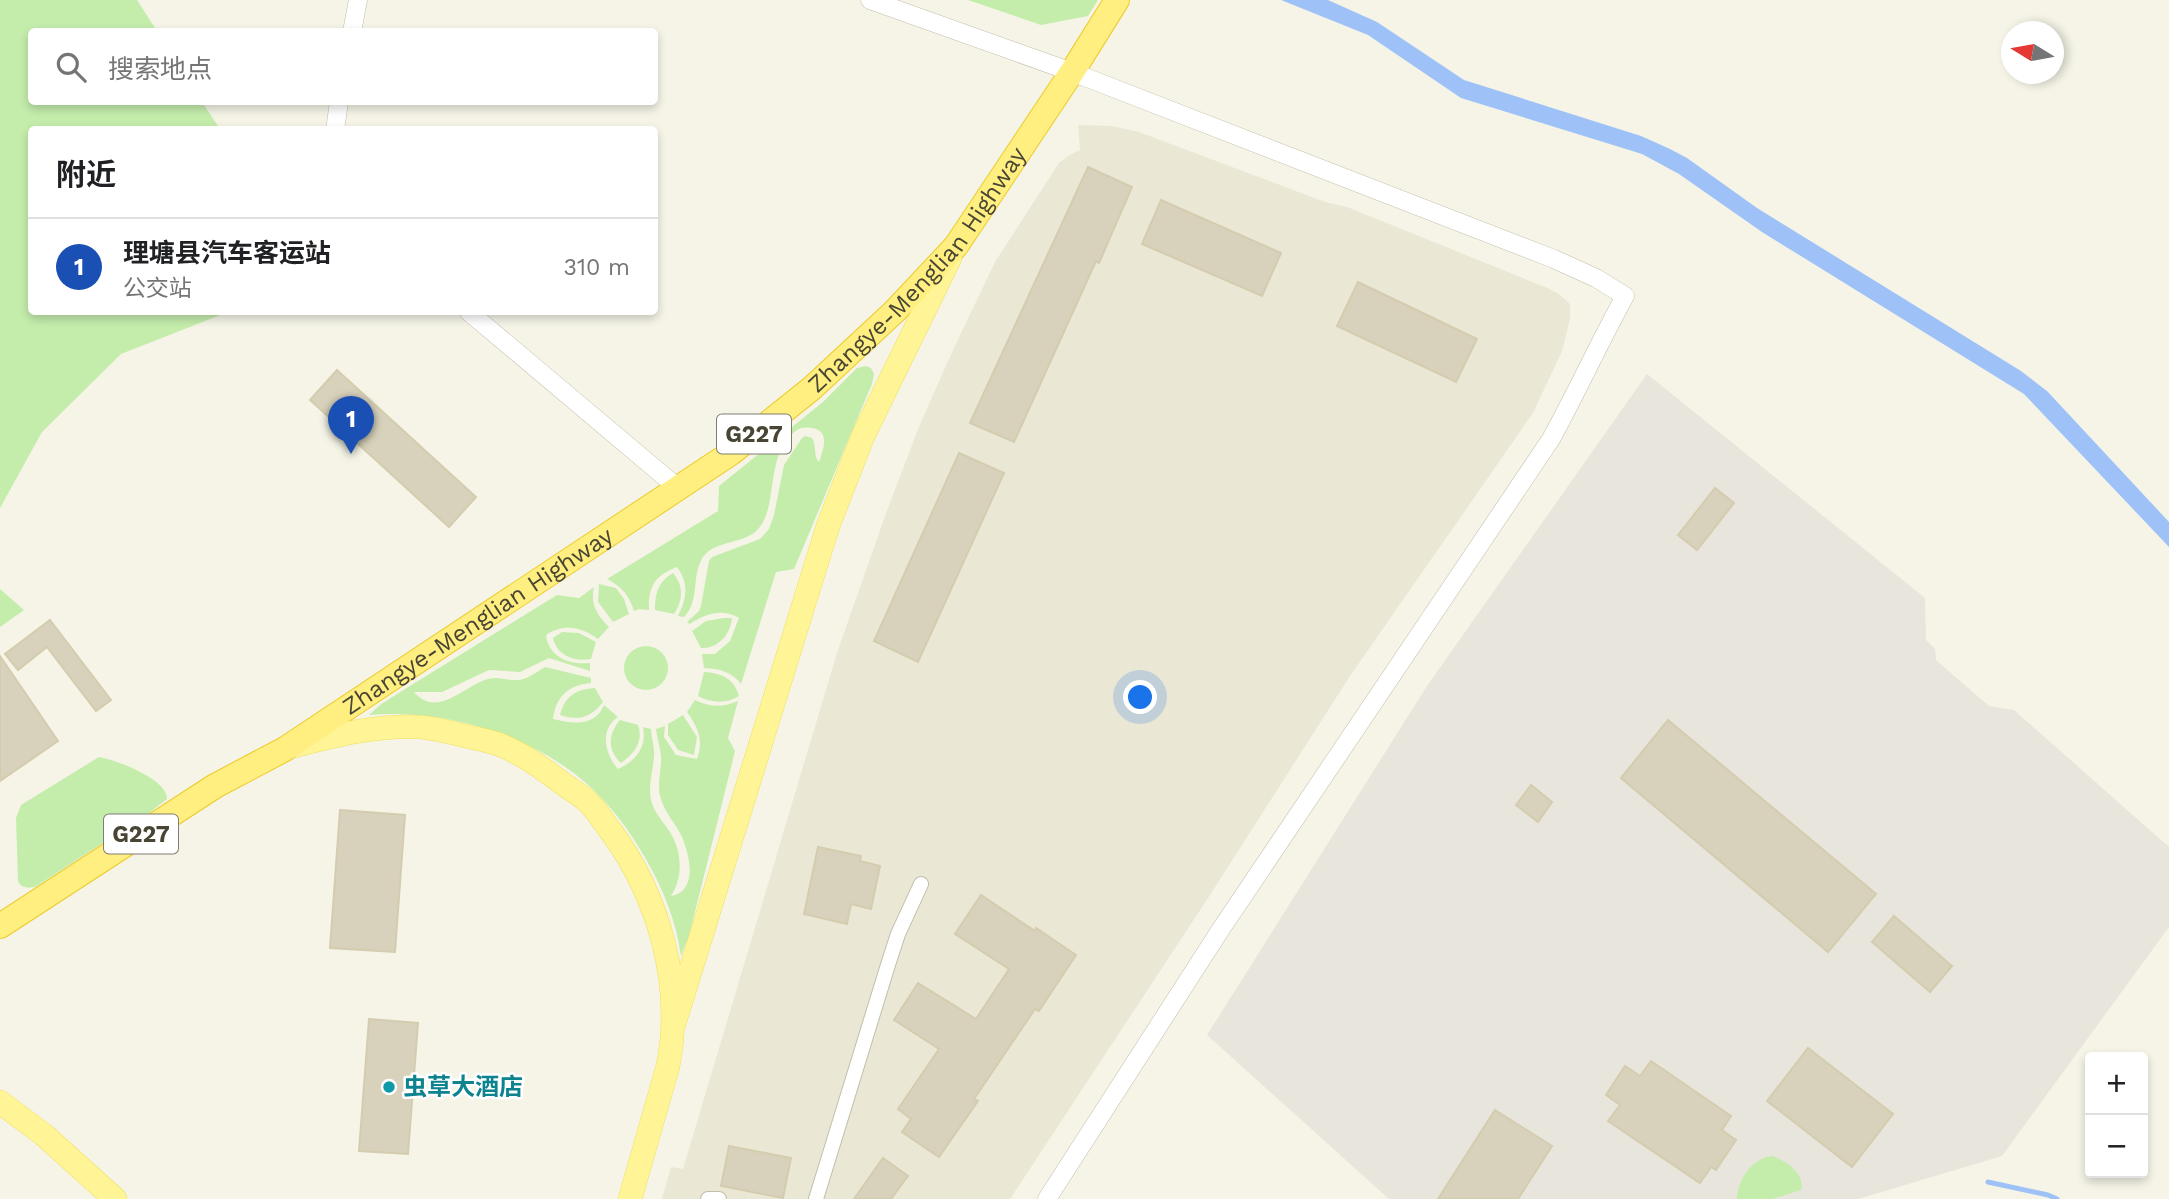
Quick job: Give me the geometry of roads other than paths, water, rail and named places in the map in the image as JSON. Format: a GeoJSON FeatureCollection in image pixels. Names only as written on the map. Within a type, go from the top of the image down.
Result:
{"type":"FeatureCollection","features":[{"type":"Feature","properties":{"kind":"highway","name":"Zhangye-Menglian Highway"},"geometry":{"type":"LineString","coordinates":[[285,749],[731,453],[811,389],[895,311],[956,246],[1116,2]]}},
{"type":"Feature","properties":{"kind":"highway","name":"G227"},"geometry":{"type":"LineString","coordinates":[[0,926],[215,786],[285,749]]}},
{"type":"Feature","properties":{"kind":"main road"},"geometry":{"type":"LineString","coordinates":[[673,1027],[828,526],[863,436],[956,246]]}},
{"type":"Feature","properties":{"kind":"main road"},"geometry":{"type":"LineString","coordinates":[[285,749],[358,731],[421,727],[498,744],[553,776],[587,801],[621,845],[638,873],[652,905],[662,939],[673,1000],[668,1066],[630,1199]]}},
{"type":"Feature","properties":{"kind":"main road"},"geometry":{"type":"LineString","coordinates":[[0,1102],[44,1135],[115,1199]]}},
{"type":"Feature","properties":{"kind":"street"},"geometry":{"type":"LineString","coordinates":[[353,28],[358,0]]}},
{"type":"Feature","properties":{"kind":"street"},"geometry":{"type":"LineString","coordinates":[[870,0],[1072,72],[1554,259],[1596,278],[1625,296],[1551,439],[1221,929],[1047,1199]]}},
{"type":"Feature","properties":{"kind":"street"},"geometry":{"type":"LineString","coordinates":[[336,126],[339,105]]}},
{"type":"Feature","properties":{"kind":"street"},"geometry":{"type":"LineString","coordinates":[[473,315],[678,488]]}},
{"type":"Feature","properties":{"kind":"street"},"geometry":{"type":"LineString","coordinates":[[816,1199],[898,934],[921,884]]}},
{"type":"Feature","properties":{"kind":"street"},"geometry":{"type":"LineString","coordinates":[[708,1199],[719,1199]]}},
{"type":"Feature","properties":{"kind":"water"},"geometry":{"type":"Polygon","coordinates":[[[1281,0],[1328,0],[1377,22],[1464,80],[1641,136],[1687,158],[1757,208],[2021,371],[2047,391],[2169,522],[2169,547],[2024,394],[1762,232],[1679,174],[1642,154],[1461,98],[1368,35],[1281,0]]]}},
{"type":"Feature","properties":{"kind":"waterway"},"geometry":{"type":"LineString","coordinates":[[1988,1182],[2057,1199]]}},
{"type":"Feature","properties":{"kind":"place","name":"理塘县汽车客运站"},"geometry":{"type":"Point","coordinates":[351,454]}},
{"type":"Feature","properties":{"kind":"place","name":"虫草大酒店"},"geometry":{"type":"Point","coordinates":[389,1087]}}]}
